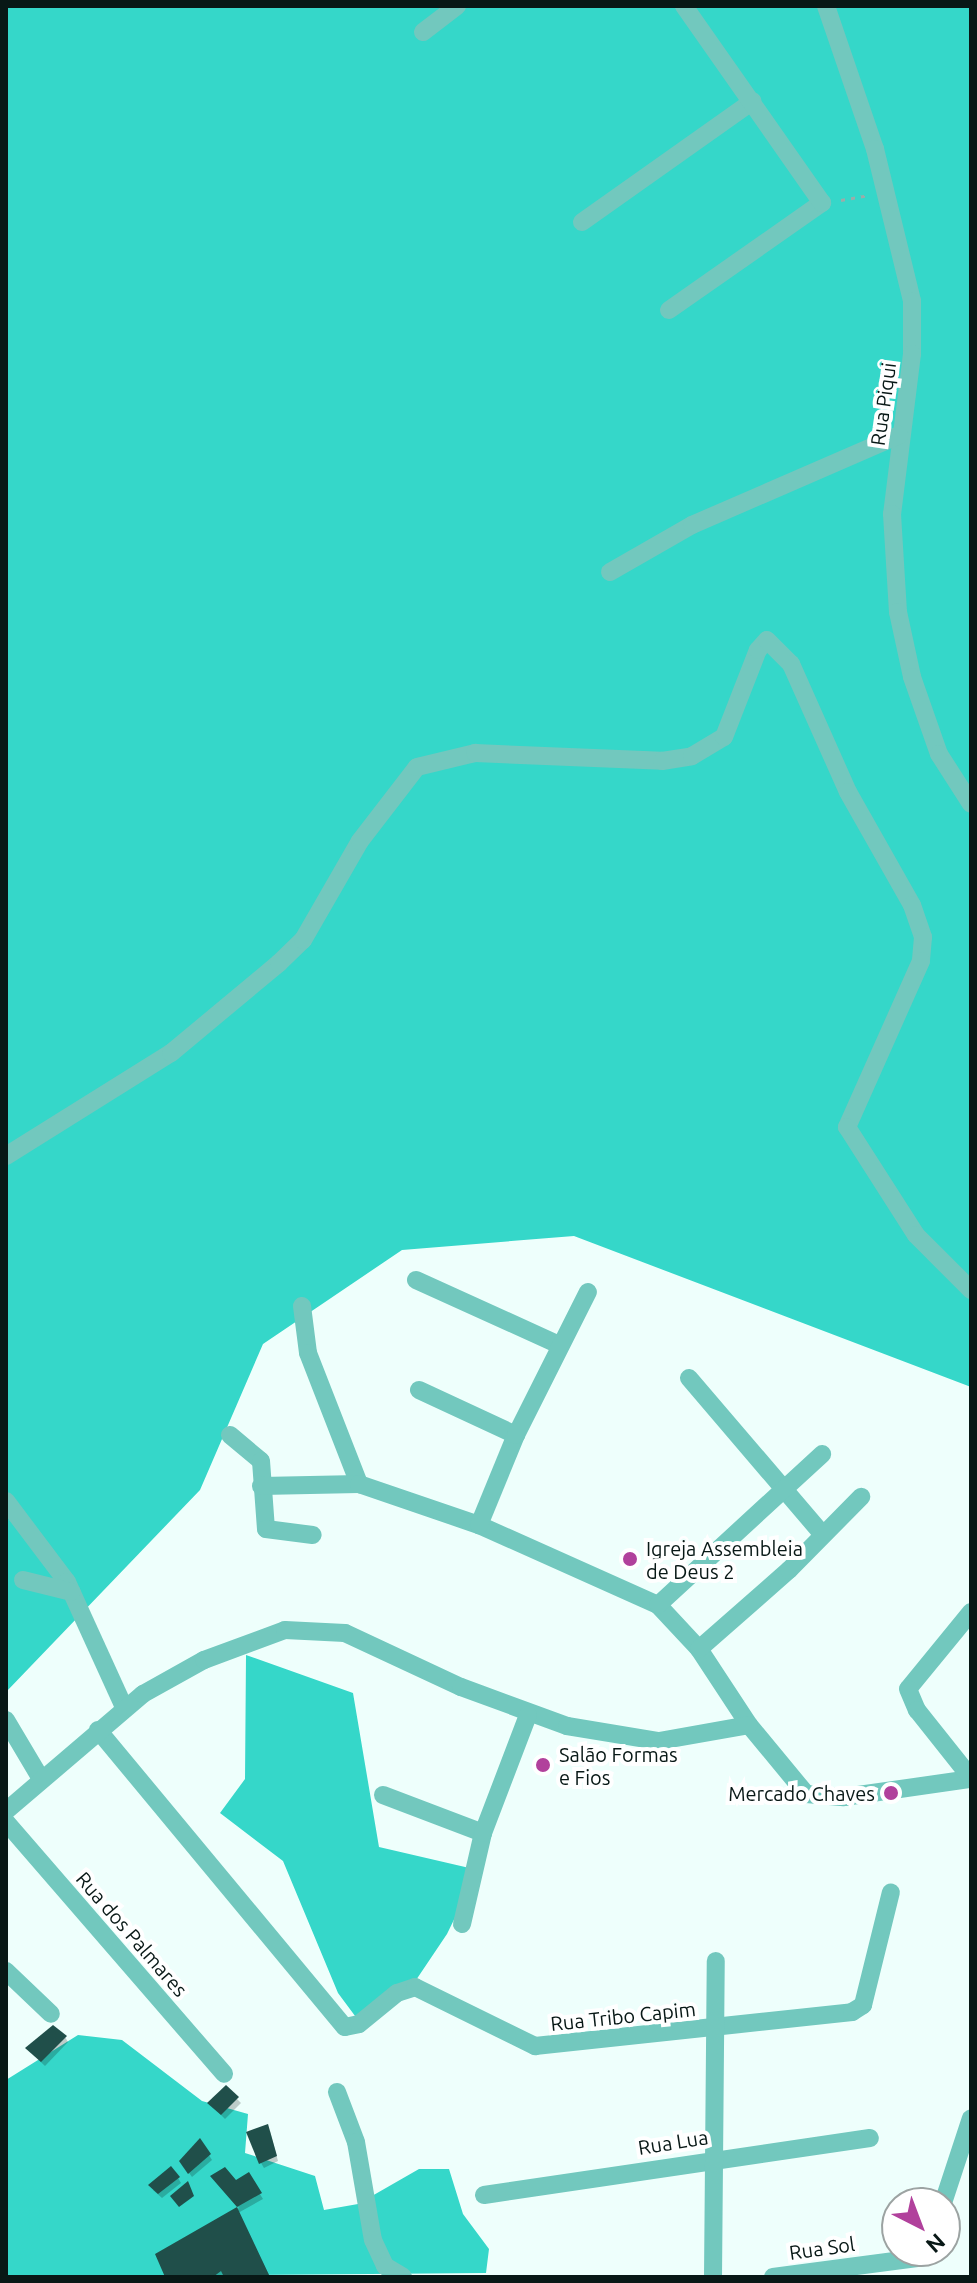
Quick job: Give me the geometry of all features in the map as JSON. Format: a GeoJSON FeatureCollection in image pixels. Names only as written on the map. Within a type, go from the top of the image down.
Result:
{"type":"FeatureCollection","features":[{"type":"Feature","properties":{"kind":"street"},"geometry":{"type":"LineString","coordinates":[[423,32],[457,6]]}},
{"type":"Feature","properties":{"kind":"street"},"geometry":{"type":"LineString","coordinates":[[669,310],[822,203],[684,6]]}},
{"type":"Feature","properties":{"kind":"street","name":"Rua Piqui"},"geometry":{"type":"LineString","coordinates":[[826,6],[886,192],[912,301],[912,354],[899,435],[892,514],[898,612],[912,677],[939,754],[971,804]]}},
{"type":"Feature","properties":{"kind":"street"},"geometry":{"type":"LineString","coordinates":[[582,222],[753,101]]}},
{"type":"Feature","properties":{"kind":"street"},"geometry":{"type":"LineString","coordinates":[[610,572],[692,525],[899,435]]}},
{"type":"Feature","properties":{"kind":"street"},"geometry":{"type":"LineString","coordinates":[[6,1156],[171,1053],[279,963],[303,940],[360,841],[417,767],[475,753],[662,761],[692,756],[724,737],[761,644],[771,641],[781,651],[804,689],[848,792],[912,905],[923,937],[921,961],[847,1127],[916,1235],[971,1290]]}},
{"type":"Feature","properties":{"kind":"street"},"geometry":{"type":"LineString","coordinates":[[416,1280],[559,1345]]}},
{"type":"Feature","properties":{"kind":"street"},"geometry":{"type":"LineString","coordinates":[[479,1525],[516,1435],[588,1292]]}},
{"type":"Feature","properties":{"kind":"street"},"geometry":{"type":"LineString","coordinates":[[302,1306],[308,1353],[359,1484]]}},
{"type":"Feature","properties":{"kind":"street"},"geometry":{"type":"LineString","coordinates":[[689,1378],[788,1488],[823,1535]]}},
{"type":"Feature","properties":{"kind":"street"},"geometry":{"type":"LineString","coordinates":[[419,1390],[516,1435]]}},
{"type":"Feature","properties":{"kind":"street"},"geometry":{"type":"LineString","coordinates":[[230,1435],[259,1457],[267,1531],[313,1535]]}},
{"type":"Feature","properties":{"kind":"street"},"geometry":{"type":"LineString","coordinates":[[658,1605],[822,1454]]}},
{"type":"Feature","properties":{"kind":"street"},"geometry":{"type":"LineString","coordinates":[[261,1486],[359,1484],[479,1525],[658,1605],[699,1649],[749,1725],[806,1794],[844,1797],[971,1779],[917,1710],[908,1689],[971,1612]]}},
{"type":"Feature","properties":{"kind":"street"},"geometry":{"type":"LineString","coordinates":[[699,1649],[861,1497]]}},
{"type":"Feature","properties":{"kind":"street"},"geometry":{"type":"LineString","coordinates":[[6,1501],[72,1592],[124,1707]]}},
{"type":"Feature","properties":{"kind":"street"},"geometry":{"type":"LineString","coordinates":[[23,1580],[72,1592]]}},
{"type":"Feature","properties":{"kind":"street"},"geometry":{"type":"LineString","coordinates":[[6,1811],[124,1707],[168,1678],[264,1636],[319,1630],[366,1642],[528,1715],[659,1741],[749,1725]]}},
{"type":"Feature","properties":{"kind":"street"},"geometry":{"type":"LineString","coordinates":[[462,1924],[483,1833],[528,1715]]}},
{"type":"Feature","properties":{"kind":"street"},"geometry":{"type":"LineString","coordinates":[[6,1720],[41,1779]]}},
{"type":"Feature","properties":{"kind":"street","name":"Rua Tribo Capim"},"geometry":{"type":"LineString","coordinates":[[98,1730],[345,2027],[359,2024],[397,1993],[415,1987],[535,2046],[714,2029],[857,2010],[891,1892]]}},
{"type":"Feature","properties":{"kind":"street"},"geometry":{"type":"LineString","coordinates":[[383,1795],[483,1833]]}},
{"type":"Feature","properties":{"kind":"street","name":"Rua dos Palmares"},"geometry":{"type":"LineString","coordinates":[[6,1822],[224,2074]]}},
{"type":"Feature","properties":{"kind":"street"},"geometry":{"type":"LineString","coordinates":[[713,2277],[716,1961]]}},
{"type":"Feature","properties":{"kind":"street"},"geometry":{"type":"LineString","coordinates":[[6,1971],[51,2014]]}},
{"type":"Feature","properties":{"kind":"street"},"geometry":{"type":"LineString","coordinates":[[337,2092],[356,2142],[373,2240],[385,2266],[400,2276]]}},
{"type":"Feature","properties":{"kind":"street"},"geometry":{"type":"LineString","coordinates":[[948,2187],[971,2118]]}},
{"type":"Feature","properties":{"kind":"street","name":"Rua Lua"},"geometry":{"type":"LineString","coordinates":[[484,2195],[714,2157],[870,2138]]}},
{"type":"Feature","properties":{"kind":"street","name":"Rua Sol"},"geometry":{"type":"LineString","coordinates":[[773,2277],[881,2261]]}},
{"type":"Feature","properties":{"kind":"path"},"geometry":{"type":"LineString","coordinates":[[822,203],[886,192]]}},
{"type":"Feature","properties":{"kind":"shaded area"},"geometry":{"type":"Polygon","coordinates":[[[6,6],[971,6],[971,1387],[574,1236],[402,1250],[263,1344],[200,1490],[6,1692],[6,6]]]}},
{"type":"Feature","properties":{"kind":"shaded area"},"geometry":{"type":"Polygon","coordinates":[[[246,1655],[353,1693],[379,1847],[478,1870],[447,1934],[410,1989],[361,2024],[338,1993],[283,1861],[220,1813],[245,1779],[246,1655]]]}},
{"type":"Feature","properties":{"kind":"shaded area"},"geometry":{"type":"Polygon","coordinates":[[[78,2035],[122,2040],[202,2101],[248,2114],[245,2153],[315,2176],[324,2210],[358,2204],[419,2169],[449,2169],[463,2214],[489,2249],[486,2273],[6,2277],[6,2080],[78,2035]]]}},
{"type":"Feature","properties":{"kind":"building"},"geometry":{"type":"Polygon","coordinates":[[[53,2025],[67,2036],[41,2062],[25,2048],[53,2025]]]}},
{"type":"Feature","properties":{"kind":"building"},"geometry":{"type":"Polygon","coordinates":[[[226,2085],[239,2097],[221,2115],[207,2103],[226,2085]]]}},
{"type":"Feature","properties":{"kind":"building"},"geometry":{"type":"Polygon","coordinates":[[[268,2124],[277,2156],[259,2164],[246,2132],[268,2124]]]}},
{"type":"Feature","properties":{"kind":"building"},"geometry":{"type":"Polygon","coordinates":[[[200,2138],[211,2154],[188,2174],[179,2161],[200,2138]]]}},
{"type":"Feature","properties":{"kind":"building"},"geometry":{"type":"Polygon","coordinates":[[[171,2166],[180,2177],[158,2194],[148,2185],[171,2166]]]}},
{"type":"Feature","properties":{"kind":"building"},"geometry":{"type":"Polygon","coordinates":[[[225,2167],[236,2180],[249,2172],[262,2193],[237,2207],[210,2176],[225,2167]]]}},
{"type":"Feature","properties":{"kind":"building"},"geometry":{"type":"Polygon","coordinates":[[[188,2181],[194,2196],[179,2207],[170,2196],[188,2181]]]}},
{"type":"Feature","properties":{"kind":"building"},"geometry":{"type":"Polygon","coordinates":[[[237,2207],[270,2277],[224,2277],[221,2271],[213,2277],[165,2277],[155,2254],[237,2207]]]}},
{"type":"Feature","properties":{"kind":"place","name":"Igreja Assembleia de Deus 2"},"geometry":{"type":"Point","coordinates":[630,1559]}},
{"type":"Feature","properties":{"kind":"place","name":"Salão Formas e Fios"},"geometry":{"type":"Point","coordinates":[543,1765]}},
{"type":"Feature","properties":{"kind":"place","name":"Mercado Chaves"},"geometry":{"type":"Point","coordinates":[891,1793]}}]}
